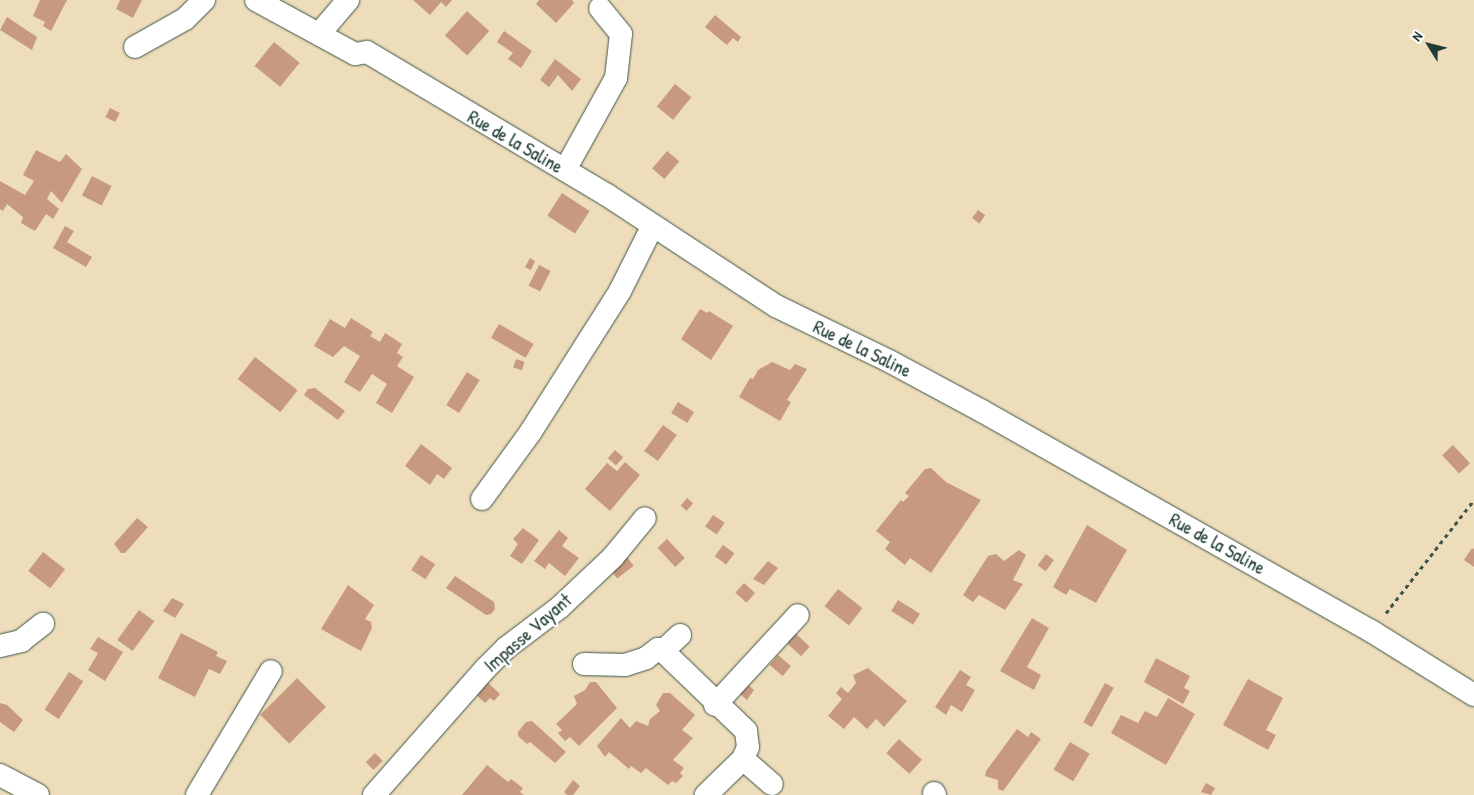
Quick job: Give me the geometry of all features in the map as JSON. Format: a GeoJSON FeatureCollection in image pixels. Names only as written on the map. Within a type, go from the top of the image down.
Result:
{"type":"FeatureCollection","features":[{"type":"Feature","properties":{"kind":"street"},"geometry":{"type":"LineString","coordinates":[[135,47],[185,19],[204,0]]}},
{"type":"Feature","properties":{"kind":"street","name":"Rue de la Saline"},"geometry":{"type":"LineString","coordinates":[[256,0],[355,54],[367,52],[564,170],[776,306],[889,360],[982,411],[1371,631],[1474,695]]}},
{"type":"Feature","properties":{"kind":"street"},"geometry":{"type":"LineString","coordinates":[[319,34],[348,0]]}},
{"type":"Feature","properties":{"kind":"street"},"geometry":{"type":"LineString","coordinates":[[564,170],[616,78],[622,49],[621,34],[600,8]]}},
{"type":"Feature","properties":{"kind":"street"},"geometry":{"type":"LineString","coordinates":[[482,499],[530,433],[620,291],[652,227]]}},
{"type":"Feature","properties":{"kind":"street","name":"Impasse Vayant"},"geometry":{"type":"LineString","coordinates":[[374,795],[486,668],[607,563],[645,518]]}},
{"type":"Feature","properties":{"kind":"street"},"geometry":{"type":"LineString","coordinates":[[715,705],[798,615]]}},
{"type":"Feature","properties":{"kind":"street"},"geometry":{"type":"LineString","coordinates":[[0,646],[21,641],[43,624]]}},
{"type":"Feature","properties":{"kind":"street"},"geometry":{"type":"LineString","coordinates":[[663,652],[680,635]]}},
{"type":"Feature","properties":{"kind":"street"},"geometry":{"type":"LineString","coordinates":[[584,664],[625,665],[646,658],[658,649],[715,705],[746,731],[748,747],[743,758],[706,795]]}},
{"type":"Feature","properties":{"kind":"street"},"geometry":{"type":"LineString","coordinates":[[197,795],[271,671]]}},
{"type":"Feature","properties":{"kind":"street"},"geometry":{"type":"LineString","coordinates":[[743,758],[772,784]]}},
{"type":"Feature","properties":{"kind":"street"},"geometry":{"type":"LineString","coordinates":[[0,775],[38,795]]}},
{"type":"Feature","properties":{"kind":"path"},"geometry":{"type":"LineString","coordinates":[[1371,631],[1474,500]]}},
{"type":"Feature","properties":{"kind":"building"},"geometry":{"type":"Polygon","coordinates":[[[40,0],[67,0],[51,31],[43,26],[45,22],[33,16],[40,0]]]}},
{"type":"Feature","properties":{"kind":"building"},"geometry":{"type":"Polygon","coordinates":[[[120,0],[142,0],[133,18],[116,9],[120,0]]]}},
{"type":"Feature","properties":{"kind":"building"},"geometry":{"type":"Polygon","coordinates":[[[413,0],[452,0],[446,7],[441,2],[430,15],[413,0]]]}},
{"type":"Feature","properties":{"kind":"building"},"geometry":{"type":"Polygon","coordinates":[[[539,0],[572,0],[574,3],[556,23],[536,4],[539,0]]]}},
{"type":"Feature","properties":{"kind":"building"},"geometry":{"type":"Polygon","coordinates":[[[467,11],[489,31],[467,56],[445,36],[467,11]]]}},
{"type":"Feature","properties":{"kind":"building"},"geometry":{"type":"Polygon","coordinates":[[[715,15],[741,37],[738,42],[733,38],[727,45],[705,27],[715,15]]]}},
{"type":"Feature","properties":{"kind":"building"},"geometry":{"type":"Polygon","coordinates":[[[7,17],[37,37],[32,50],[0,30],[7,17]]]}},
{"type":"Feature","properties":{"kind":"building"},"geometry":{"type":"Polygon","coordinates":[[[504,31],[532,51],[521,68],[508,59],[513,53],[497,42],[504,31]]]}},
{"type":"Feature","properties":{"kind":"building"},"geometry":{"type":"Polygon","coordinates":[[[274,42],[300,63],[280,87],[254,66],[274,42]]]}},
{"type":"Feature","properties":{"kind":"building"},"geometry":{"type":"Polygon","coordinates":[[[555,59],[581,79],[572,91],[558,75],[549,87],[540,80],[555,59]]]}},
{"type":"Feature","properties":{"kind":"building"},"geometry":{"type":"Polygon","coordinates":[[[675,84],[691,97],[673,120],[657,107],[675,84]]]}},
{"type":"Feature","properties":{"kind":"building"},"geometry":{"type":"Polygon","coordinates":[[[110,108],[120,113],[115,122],[105,117],[110,108]]]}},
{"type":"Feature","properties":{"kind":"building"},"geometry":{"type":"Polygon","coordinates":[[[36,150],[60,162],[66,154],[82,169],[62,203],[51,191],[47,199],[59,209],[53,219],[46,214],[35,231],[21,223],[23,217],[7,204],[3,211],[0,209],[0,181],[25,195],[34,181],[23,175],[36,150]]]}},
{"type":"Feature","properties":{"kind":"building"},"geometry":{"type":"Polygon","coordinates":[[[667,151],[679,161],[664,179],[652,169],[667,151]]]}},
{"type":"Feature","properties":{"kind":"building"},"geometry":{"type":"Polygon","coordinates":[[[92,176],[112,186],[102,206],[82,196],[92,176]]]}},
{"type":"Feature","properties":{"kind":"building"},"geometry":{"type":"Polygon","coordinates":[[[562,193],[590,211],[575,234],[547,216],[562,193]]]}},
{"type":"Feature","properties":{"kind":"building"},"geometry":{"type":"Polygon","coordinates":[[[978,210],[985,215],[979,223],[972,218],[978,210]]]}},
{"type":"Feature","properties":{"kind":"building"},"geometry":{"type":"Polygon","coordinates":[[[65,226],[74,231],[67,242],[92,257],[86,267],[53,248],[65,226]]]}},
{"type":"Feature","properties":{"kind":"building"},"geometry":{"type":"Polygon","coordinates":[[[530,258],[535,261],[531,270],[525,267],[530,258]]]}},
{"type":"Feature","properties":{"kind":"building"},"geometry":{"type":"Polygon","coordinates":[[[539,265],[551,271],[540,291],[529,285],[539,265]]]}},
{"type":"Feature","properties":{"kind":"building"},"geometry":{"type":"Polygon","coordinates":[[[700,309],[708,313],[709,311],[733,326],[711,360],[681,339],[700,309]]]}},
{"type":"Feature","properties":{"kind":"building"},"geometry":{"type":"Polygon","coordinates":[[[351,318],[373,332],[370,336],[380,342],[385,333],[402,344],[397,353],[403,357],[397,366],[414,377],[392,413],[376,403],[387,384],[372,374],[360,392],[344,382],[360,356],[344,346],[333,357],[314,346],[330,319],[345,328],[351,318]]]}},
{"type":"Feature","properties":{"kind":"building"},"geometry":{"type":"Polygon","coordinates":[[[499,324],[534,344],[526,358],[491,338],[499,324]]]}},
{"type":"Feature","properties":{"kind":"building"},"geometry":{"type":"Polygon","coordinates":[[[255,357],[298,390],[280,412],[238,379],[255,357]]]}},
{"type":"Feature","properties":{"kind":"building"},"geometry":{"type":"Polygon","coordinates":[[[516,359],[525,362],[522,370],[513,368],[516,359]]]}},
{"type":"Feature","properties":{"kind":"building"},"geometry":{"type":"Polygon","coordinates":[[[772,362],[790,370],[795,364],[807,369],[787,400],[791,402],[780,421],[739,397],[750,378],[753,379],[758,370],[772,362]]]}},
{"type":"Feature","properties":{"kind":"building"},"geometry":{"type":"Polygon","coordinates":[[[467,372],[480,380],[459,413],[446,405],[467,372]]]}},
{"type":"Feature","properties":{"kind":"building"},"geometry":{"type":"Polygon","coordinates":[[[315,388],[345,411],[338,420],[304,395],[308,389],[315,388]]]}},
{"type":"Feature","properties":{"kind":"building"},"geometry":{"type":"Polygon","coordinates":[[[678,402],[694,412],[687,423],[671,413],[678,402]]]}},
{"type":"Feature","properties":{"kind":"building"},"geometry":{"type":"Polygon","coordinates":[[[663,425],[677,435],[658,461],[644,451],[663,425]]]}},
{"type":"Feature","properties":{"kind":"building"},"geometry":{"type":"Polygon","coordinates":[[[421,444],[452,468],[444,479],[437,474],[430,485],[405,466],[421,444]]]}},
{"type":"Feature","properties":{"kind":"building"},"geometry":{"type":"Polygon","coordinates":[[[1453,445],[1470,463],[1459,474],[1442,455],[1453,445]]]}},
{"type":"Feature","properties":{"kind":"building"},"geometry":{"type":"Polygon","coordinates":[[[615,450],[623,457],[616,466],[608,458],[615,450]]]}},
{"type":"Feature","properties":{"kind":"building"},"geometry":{"type":"Polygon","coordinates":[[[625,462],[640,475],[610,511],[585,489],[607,463],[617,471],[625,462]]]}},
{"type":"Feature","properties":{"kind":"building"},"geometry":{"type":"Polygon","coordinates":[[[931,468],[946,482],[981,500],[931,573],[910,558],[905,565],[885,549],[890,542],[876,531],[901,500],[903,502],[909,496],[905,493],[925,469],[931,468]]]}},
{"type":"Feature","properties":{"kind":"building"},"geometry":{"type":"Polygon","coordinates":[[[687,498],[693,503],[687,511],[681,506],[687,498]]]}},
{"type":"Feature","properties":{"kind":"building"},"geometry":{"type":"Polygon","coordinates":[[[713,515],[725,523],[717,534],[705,527],[713,515]]]}},
{"type":"Feature","properties":{"kind":"building"},"geometry":{"type":"Polygon","coordinates":[[[137,518],[148,527],[125,553],[121,553],[114,544],[137,518]]]}},
{"type":"Feature","properties":{"kind":"building"},"geometry":{"type":"Polygon","coordinates":[[[1087,525],[1127,550],[1096,603],[1070,589],[1066,595],[1053,587],[1087,525]]]}},
{"type":"Feature","properties":{"kind":"building"},"geometry":{"type":"Polygon","coordinates":[[[523,528],[539,540],[522,564],[510,556],[518,544],[513,539],[523,528]]]}},
{"type":"Feature","properties":{"kind":"building"},"geometry":{"type":"Polygon","coordinates":[[[559,530],[568,538],[562,546],[579,558],[565,576],[549,563],[545,569],[534,561],[559,530]]]}},
{"type":"Feature","properties":{"kind":"building"},"geometry":{"type":"Polygon","coordinates":[[[667,539],[685,558],[675,567],[657,548],[667,539]]]}},
{"type":"Feature","properties":{"kind":"building"},"geometry":{"type":"Polygon","coordinates":[[[723,545],[734,553],[726,565],[715,556],[723,545]]]}},
{"type":"Feature","properties":{"kind":"building"},"geometry":{"type":"Polygon","coordinates":[[[1472,548],[1474,549],[1474,567],[1464,560],[1472,548]]]}},
{"type":"Feature","properties":{"kind":"building"},"geometry":{"type":"Polygon","coordinates":[[[1019,550],[1026,555],[1013,580],[1023,584],[1005,610],[979,595],[973,602],[963,595],[988,556],[996,554],[1004,561],[1019,550]]]}},
{"type":"Feature","properties":{"kind":"building"},"geometry":{"type":"Polygon","coordinates":[[[43,552],[65,569],[50,588],[28,571],[43,552]]]}},
{"type":"Feature","properties":{"kind":"building"},"geometry":{"type":"Polygon","coordinates":[[[1046,554],[1054,560],[1046,571],[1038,565],[1046,554]]]}},
{"type":"Feature","properties":{"kind":"building"},"geometry":{"type":"Polygon","coordinates":[[[421,555],[435,564],[425,579],[411,570],[421,555]]]}},
{"type":"Feature","properties":{"kind":"building"},"geometry":{"type":"Polygon","coordinates":[[[627,557],[634,566],[617,579],[610,570],[627,557]]]}},
{"type":"Feature","properties":{"kind":"building"},"geometry":{"type":"Polygon","coordinates":[[[768,561],[778,568],[764,585],[753,579],[768,561]]]}},
{"type":"Feature","properties":{"kind":"building"},"geometry":{"type":"Polygon","coordinates":[[[455,576],[494,602],[495,609],[491,614],[486,615],[446,588],[455,576]]]}},
{"type":"Feature","properties":{"kind":"building"},"geometry":{"type":"Polygon","coordinates":[[[744,583],[755,593],[746,603],[735,593],[744,583]]]}},
{"type":"Feature","properties":{"kind":"building"},"geometry":{"type":"Polygon","coordinates":[[[348,585],[374,605],[365,619],[371,622],[372,628],[361,651],[321,629],[348,585]]]}},
{"type":"Feature","properties":{"kind":"building"},"geometry":{"type":"Polygon","coordinates":[[[838,589],[862,608],[849,625],[824,606],[838,589]]]}},
{"type":"Feature","properties":{"kind":"building"},"geometry":{"type":"Polygon","coordinates":[[[172,598],[184,604],[175,618],[163,611],[172,598]]]}},
{"type":"Feature","properties":{"kind":"building"},"geometry":{"type":"Polygon","coordinates":[[[898,600],[920,614],[913,625],[891,611],[898,600]]]}},
{"type":"Feature","properties":{"kind":"building"},"geometry":{"type":"Polygon","coordinates":[[[139,610],[154,621],[133,651],[117,640],[139,610]]]}},
{"type":"Feature","properties":{"kind":"building"},"geometry":{"type":"Polygon","coordinates":[[[1032,618],[1049,628],[1027,667],[1041,675],[1034,690],[1000,671],[1032,618]]]}},
{"type":"Feature","properties":{"kind":"building"},"geometry":{"type":"Polygon","coordinates":[[[793,631],[810,647],[801,656],[784,641],[793,631]]]}},
{"type":"Feature","properties":{"kind":"building"},"geometry":{"type":"Polygon","coordinates":[[[181,633],[218,652],[216,656],[227,661],[220,674],[209,669],[195,697],[158,678],[181,633]]]}},
{"type":"Feature","properties":{"kind":"building"},"geometry":{"type":"Polygon","coordinates":[[[98,637],[123,652],[105,681],[88,670],[98,653],[90,649],[98,637]]]}},
{"type":"Feature","properties":{"kind":"building"},"geometry":{"type":"Polygon","coordinates":[[[778,655],[791,666],[783,676],[770,665],[778,655]]]}},
{"type":"Feature","properties":{"kind":"building"},"geometry":{"type":"Polygon","coordinates":[[[1156,658],[1190,676],[1184,688],[1190,691],[1183,704],[1144,682],[1156,658]]]}},
{"type":"Feature","properties":{"kind":"building"},"geometry":{"type":"Polygon","coordinates":[[[868,668],[907,701],[884,727],[876,719],[867,729],[854,717],[844,729],[828,716],[842,699],[836,693],[841,687],[848,693],[856,683],[853,675],[868,668]]]}},
{"type":"Feature","properties":{"kind":"building"},"geometry":{"type":"Polygon","coordinates":[[[960,670],[971,677],[966,685],[975,690],[962,712],[951,705],[946,715],[935,707],[960,670]]]}},
{"type":"Feature","properties":{"kind":"building"},"geometry":{"type":"Polygon","coordinates":[[[69,672],[83,681],[59,719],[44,710],[69,672]]]}},
{"type":"Feature","properties":{"kind":"building"},"geometry":{"type":"Polygon","coordinates":[[[297,678],[326,707],[289,744],[260,715],[297,678]]]}},
{"type":"Feature","properties":{"kind":"building"},"geometry":{"type":"Polygon","coordinates":[[[1248,679],[1283,698],[1266,730],[1276,735],[1268,750],[1223,725],[1248,679]]]}},
{"type":"Feature","properties":{"kind":"building"},"geometry":{"type":"Polygon","coordinates":[[[485,680],[500,694],[494,701],[490,698],[485,703],[474,693],[485,680]]]}},
{"type":"Feature","properties":{"kind":"building"},"geometry":{"type":"Polygon","coordinates":[[[590,682],[596,682],[617,708],[579,746],[570,737],[565,741],[558,733],[562,730],[556,724],[577,704],[574,696],[585,690],[590,682]]]}},
{"type":"Feature","properties":{"kind":"building"},"geometry":{"type":"Polygon","coordinates":[[[746,683],[754,690],[747,700],[739,693],[746,683]]]}},
{"type":"Feature","properties":{"kind":"building"},"geometry":{"type":"Polygon","coordinates":[[[1105,683],[1114,688],[1092,727],[1083,722],[1105,683]]]}},
{"type":"Feature","properties":{"kind":"building"},"geometry":{"type":"Polygon","coordinates":[[[663,693],[670,693],[695,715],[682,730],[693,738],[673,760],[684,768],[680,773],[683,776],[676,783],[672,781],[668,785],[646,768],[641,773],[631,766],[629,769],[609,752],[605,757],[597,746],[621,718],[630,728],[636,721],[648,726],[650,719],[660,711],[656,705],[663,693]]]}},
{"type":"Feature","properties":{"kind":"building"},"geometry":{"type":"Polygon","coordinates":[[[1168,698],[1195,714],[1166,765],[1111,733],[1121,715],[1138,723],[1145,711],[1157,717],[1168,698]]]}},
{"type":"Feature","properties":{"kind":"building"},"geometry":{"type":"Polygon","coordinates":[[[0,703],[7,705],[23,720],[14,732],[0,722],[0,703]]]}},
{"type":"Feature","properties":{"kind":"building"},"geometry":{"type":"Polygon","coordinates":[[[532,721],[566,752],[555,763],[530,742],[527,744],[518,736],[518,732],[526,722],[532,721]]]}},
{"type":"Feature","properties":{"kind":"building"},"geometry":{"type":"Polygon","coordinates":[[[1017,729],[1028,737],[1031,732],[1041,739],[1003,791],[998,789],[998,780],[985,776],[986,771],[1017,729]]]}},
{"type":"Feature","properties":{"kind":"building"},"geometry":{"type":"Polygon","coordinates":[[[899,739],[922,760],[909,774],[886,753],[899,739]]]}},
{"type":"Feature","properties":{"kind":"building"},"geometry":{"type":"Polygon","coordinates":[[[1070,742],[1090,754],[1073,781],[1054,769],[1070,742]]]}},
{"type":"Feature","properties":{"kind":"building"},"geometry":{"type":"Polygon","coordinates":[[[375,753],[383,761],[374,770],[366,762],[375,753]]]}},
{"type":"Feature","properties":{"kind":"building"},"geometry":{"type":"Polygon","coordinates":[[[487,765],[508,782],[511,779],[523,788],[520,792],[524,795],[462,795],[487,765]]]}},
{"type":"Feature","properties":{"kind":"building"},"geometry":{"type":"Polygon","coordinates":[[[573,780],[580,786],[573,795],[567,795],[564,792],[573,780]]]}},
{"type":"Feature","properties":{"kind":"building"},"geometry":{"type":"Polygon","coordinates":[[[1206,783],[1215,788],[1211,795],[1201,792],[1206,783]]]}}]}
